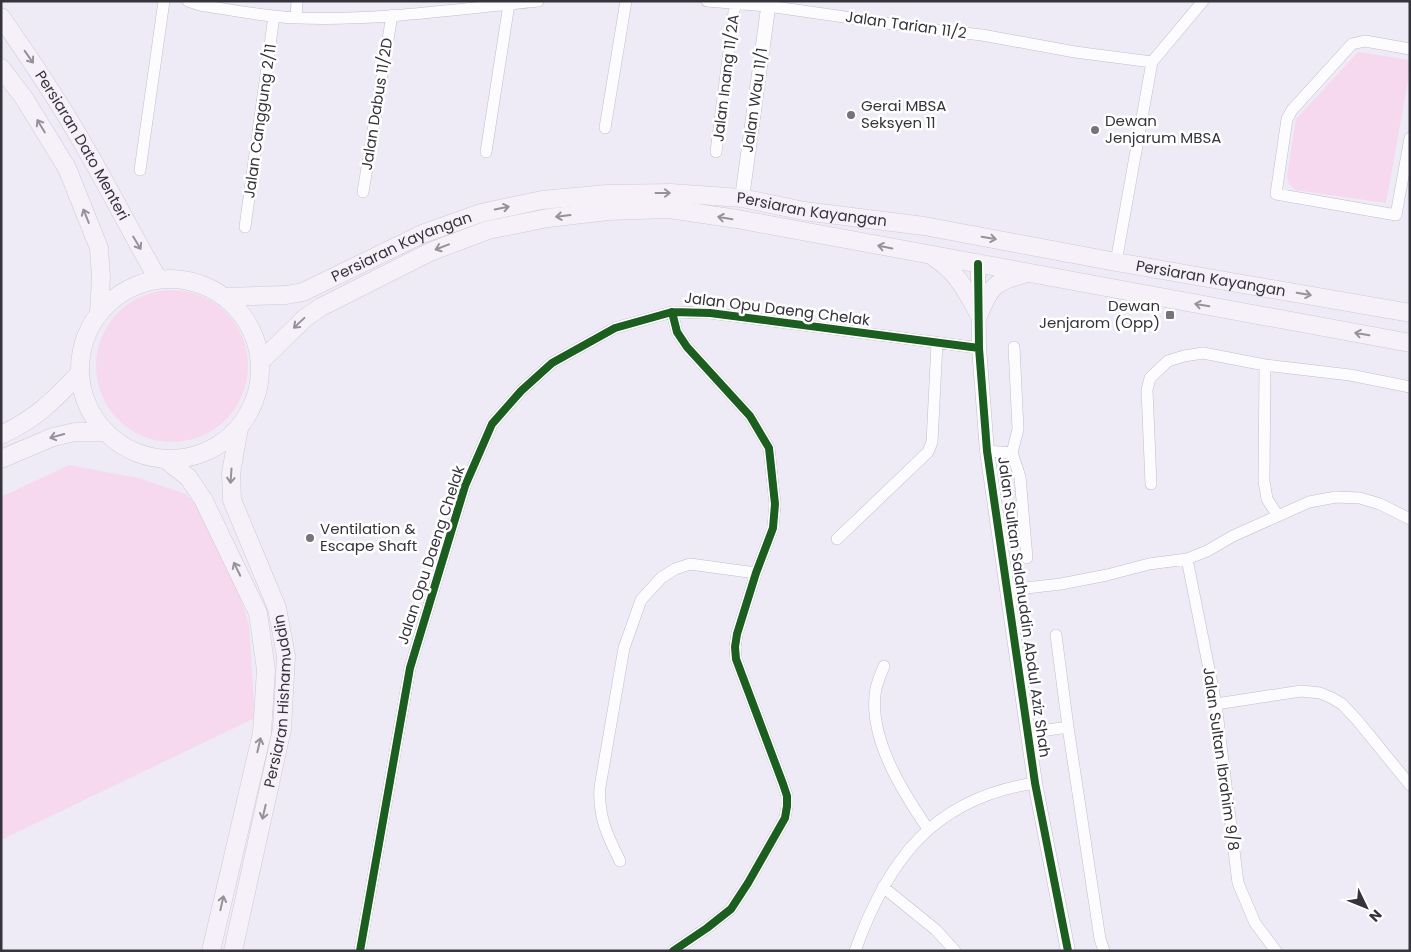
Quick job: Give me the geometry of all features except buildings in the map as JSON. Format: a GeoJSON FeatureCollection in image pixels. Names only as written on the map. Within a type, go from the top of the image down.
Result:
{"type":"FeatureCollection","features":[{"type":"Feature","properties":{"kind":"main road","name":"Persiaran Dato Menteri"},"geometry":{"type":"LineString","coordinates":[[1,17],[50,89],[158,279]]}},
{"type":"Feature","properties":{"kind":"main road","name":"Persiaran Dato Menteri"},"geometry":{"type":"LineString","coordinates":[[1,68],[24,98],[66,168],[99,248],[101,276],[98,314]]}},
{"type":"Feature","properties":{"kind":"main road","name":"Persiaran Kayangan"},"geometry":{"type":"LineString","coordinates":[[226,297],[286,295],[303,292],[422,234],[481,213],[542,200],[607,194],[671,193],[742,198],[804,211],[924,226],[1116,262],[1410,313]]}},
{"type":"Feature","properties":{"kind":"main road","name":"Persiaran Kayangan"},"geometry":{"type":"LineString","coordinates":[[261,361],[305,318],[321,307],[430,252],[488,230],[548,218],[608,210],[669,209],[737,219],[1410,343]]}},
{"type":"Feature","properties":{"kind":"main road"},"geometry":{"type":"LineString","coordinates":[[924,226],[966,245],[975,254],[978,264]]}},
{"type":"Feature","properties":{"kind":"main road"},"geometry":{"type":"LineString","coordinates":[[932,256],[945,265],[959,279],[979,314]]}},
{"type":"Feature","properties":{"kind":"main road"},"geometry":{"type":"LineString","coordinates":[[979,314],[988,294],[996,284],[1008,278],[1027,273]]}},
{"type":"Feature","properties":{"kind":"main road"},"geometry":{"type":"LineString","coordinates":[[158,279],[182,279],[206,285],[226,297],[244,315],[256,337],[261,361],[259,385],[252,408],[239,428],[220,444],[198,455],[166,460],[137,453],[120,444],[105,432],[92,414],[84,394],[80,373],[82,352],[88,332],[98,314],[115,297],[136,285],[158,279]]}},
{"type":"Feature","properties":{"kind":"main road"},"geometry":{"type":"LineString","coordinates":[[1,435],[36,416],[53,402],[80,373]]}},
{"type":"Feature","properties":{"kind":"main road","name":"Persiaran Hishamuddin"},"geometry":{"type":"LineString","coordinates":[[233,951],[282,729],[286,656],[277,608],[232,500],[232,466],[239,428]]}},
{"type":"Feature","properties":{"kind":"main road"},"geometry":{"type":"LineString","coordinates":[[1,459],[54,436],[75,432],[105,432]]}},
{"type":"Feature","properties":{"kind":"main road","name":"Persiaran Hishamuddin"},"geometry":{"type":"LineString","coordinates":[[166,460],[188,477],[204,499],[258,612],[266,670],[262,733],[211,951]]}},
{"type":"Feature","properties":{"kind":"street"},"geometry":{"type":"LineString","coordinates":[[140,170],[164,1]]}},
{"type":"Feature","properties":{"kind":"street"},"geometry":{"type":"LineString","coordinates":[[188,1],[200,5],[274,16],[344,19],[538,1]]}},
{"type":"Feature","properties":{"kind":"street"},"geometry":{"type":"LineString","coordinates":[[296,18],[297,1]]}},
{"type":"Feature","properties":{"kind":"street"},"geometry":{"type":"LineString","coordinates":[[606,128],[626,1]]}},
{"type":"Feature","properties":{"kind":"street","name":"Jalan Tarian 11/2"},"geometry":{"type":"LineString","coordinates":[[707,1],[735,4],[768,3],[928,29],[982,35],[1075,52],[1152,62]]}},
{"type":"Feature","properties":{"kind":"street"},"geometry":{"type":"LineString","coordinates":[[1116,262],[1152,62],[1203,1]]}},
{"type":"Feature","properties":{"kind":"street","name":"Jalan Wau 11/1"},"geometry":{"type":"LineString","coordinates":[[742,198],[768,3]]}},
{"type":"Feature","properties":{"kind":"street"},"geometry":{"type":"LineString","coordinates":[[486,152],[509,4]]}},
{"type":"Feature","properties":{"kind":"street","name":"Jalan Inang 11/2A"},"geometry":{"type":"LineString","coordinates":[[716,152],[735,4]]}},
{"type":"Feature","properties":{"kind":"street","name":"Jalan Dabus 11/2D"},"geometry":{"type":"LineString","coordinates":[[363,192],[392,15]]}},
{"type":"Feature","properties":{"kind":"street","name":"Jalan Canggung 2/11"},"geometry":{"type":"LineString","coordinates":[[245,227],[274,16]]}},
{"type":"Feature","properties":{"kind":"street"},"geometry":{"type":"LineString","coordinates":[[1410,49],[1364,41],[1352,44],[1292,110],[1287,119],[1276,194],[1396,214],[1410,138]]}},
{"type":"Feature","properties":{"kind":"street","name":"Jalan Sultan Salahuddin Abdul Aziz Shah"},"geometry":{"type":"LineString","coordinates":[[978,264],[979,348],[987,451],[1035,783],[1068,951]]}},
{"type":"Feature","properties":{"kind":"street"},"geometry":{"type":"LineString","coordinates":[[672,312],[678,332],[687,347],[750,416],[769,448],[775,504],[773,528],[736,634],[735,646],[736,659],[783,784],[788,806],[785,818],[731,909],[673,951]]}},
{"type":"Feature","properties":{"kind":"street","name":"Jalan Opu Daeng Chelak"},"geometry":{"type":"LineString","coordinates":[[360,951],[410,668],[465,486],[492,424],[521,392],[552,363],[615,328],[672,312],[710,313],[979,348]]}},
{"type":"Feature","properties":{"kind":"street"},"geometry":{"type":"LineString","coordinates":[[838,539],[928,452],[932,442],[937,343]]}},
{"type":"Feature","properties":{"kind":"street"},"geometry":{"type":"LineString","coordinates":[[1014,348],[1018,429],[1012,452],[1020,477],[1027,558]]}},
{"type":"Feature","properties":{"kind":"street"},"geometry":{"type":"LineString","coordinates":[[1151,484],[1146,390],[1150,378],[1168,360],[1203,354],[1265,365],[1350,375],[1410,387]]}},
{"type":"Feature","properties":{"kind":"street"},"geometry":{"type":"LineString","coordinates":[[1265,365],[1264,481],[1267,499],[1278,516]]}},
{"type":"Feature","properties":{"kind":"street"},"geometry":{"type":"LineString","coordinates":[[987,451],[1012,452]]}},
{"type":"Feature","properties":{"kind":"street"},"geometry":{"type":"LineString","coordinates":[[1008,590],[1061,584],[1149,564],[1187,559],[1310,502],[1336,497],[1360,498],[1380,504],[1410,519]]}},
{"type":"Feature","properties":{"kind":"street","name":"Jalan Sultan Ibrahim 9/8"},"geometry":{"type":"LineString","coordinates":[[1187,559],[1216,704],[1238,883],[1255,923],[1276,951]]}},
{"type":"Feature","properties":{"kind":"street"},"geometry":{"type":"LineString","coordinates":[[620,861],[607,833],[599,804],[600,787],[624,648],[641,600],[661,578],[675,569],[690,564],[756,573]]}},
{"type":"Feature","properties":{"kind":"street"},"geometry":{"type":"LineString","coordinates":[[1056,635],[1100,939],[1104,951]]}},
{"type":"Feature","properties":{"kind":"street"},"geometry":{"type":"LineString","coordinates":[[884,666],[876,688],[875,712],[880,736],[889,766],[928,829]]}},
{"type":"Feature","properties":{"kind":"street"},"geometry":{"type":"LineString","coordinates":[[1216,704],[1301,691],[1326,696],[1342,704],[1410,786]]}},
{"type":"Feature","properties":{"kind":"street"},"geometry":{"type":"LineString","coordinates":[[1028,733],[1068,727]]}},
{"type":"Feature","properties":{"kind":"street"},"geometry":{"type":"LineString","coordinates":[[855,951],[883,887],[905,852],[928,829],[968,802],[1008,788],[1035,783]]}},
{"type":"Feature","properties":{"kind":"street"},"geometry":{"type":"LineString","coordinates":[[883,887],[936,930],[955,951]]}},
{"type":"Feature","properties":{"kind":"shaded area"},"geometry":{"type":"Polygon","coordinates":[[[1358,52],[1410,60],[1410,70],[1386,203],[1295,190],[1289,184],[1287,176],[1296,119],[1358,52]]]}},
{"type":"Feature","properties":{"kind":"shaded area"},"geometry":{"type":"Polygon","coordinates":[[[172,290],[201,296],[226,312],[242,337],[248,366],[242,395],[226,420],[201,436],[172,442],[143,436],[118,420],[102,395],[96,366],[102,337],[118,312],[143,296],[172,290]]]}},
{"type":"Feature","properties":{"kind":"shaded area"},"geometry":{"type":"Polygon","coordinates":[[[69,465],[139,478],[186,494],[201,510],[231,567],[249,625],[255,718],[1,840],[1,497],[69,465]]]}},
{"type":"Feature","properties":{"kind":"cycle path"},"geometry":{"type":"LineString","coordinates":[[978,264],[979,348],[987,451],[1035,783],[1068,951]]}},
{"type":"Feature","properties":{"kind":"cycle path"},"geometry":{"type":"LineString","coordinates":[[672,312],[677,332],[687,347],[750,416],[769,448],[775,504],[773,528],[756,573],[737,634],[735,647],[736,659],[787,796],[785,818],[731,909],[673,951]]}},
{"type":"Feature","properties":{"kind":"cycle path"},"geometry":{"type":"LineString","coordinates":[[360,951],[410,668],[465,486],[492,424],[521,391],[552,363],[615,328],[672,312],[710,313],[979,348]]}},
{"type":"Feature","properties":{"kind":"place","name":"Gerai MBSA Seksyen 11"},"geometry":{"type":"Point","coordinates":[851,115]}},
{"type":"Feature","properties":{"kind":"place","name":"Dewan Jenjarum MBSA"},"geometry":{"type":"Point","coordinates":[1095,130]}},
{"type":"Feature","properties":{"kind":"place","name":"Dewan Jenjarom (Opp)"},"geometry":{"type":"Point","coordinates":[1170,315]}},
{"type":"Feature","properties":{"kind":"place","name":"Ventilation & Escape Shaft"},"geometry":{"type":"Point","coordinates":[310,538]}}]}
